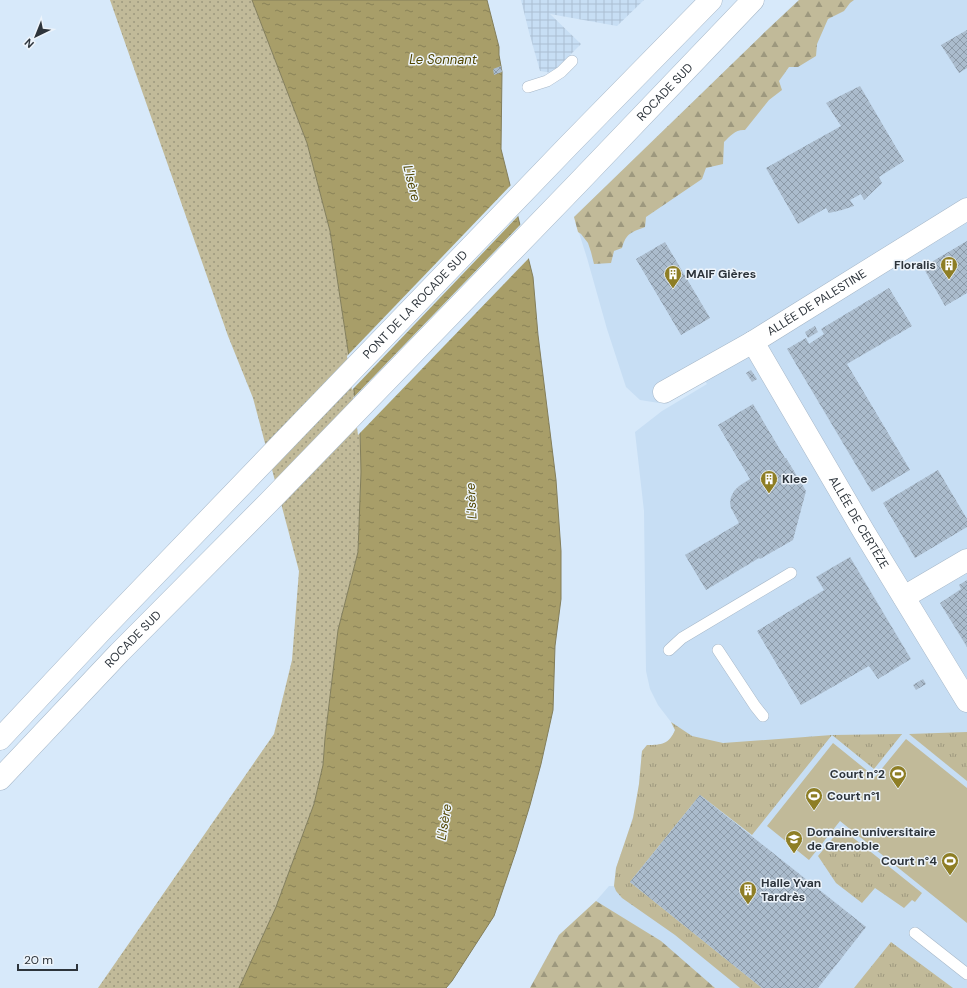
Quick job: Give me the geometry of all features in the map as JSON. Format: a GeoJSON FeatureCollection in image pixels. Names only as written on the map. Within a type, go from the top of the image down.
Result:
{"type":"FeatureCollection","features":[{"type":"Feature","properties":{"kind":"main road","name":"PONT DE LA ROCADE SUD"},"geometry":{"type":"LineString","coordinates":[[0,739],[104,628],[569,145],[711,0]]}},
{"type":"Feature","properties":{"kind":"main road","name":"ROCADE SUD"},"geometry":{"type":"LineString","coordinates":[[0,779],[119,653],[269,502],[752,0]]}},
{"type":"Feature","properties":{"kind":"main road","name":"ALLÉE DE PALESTINE"},"geometry":{"type":"LineString","coordinates":[[664,392],[753,342],[967,208]]}},
{"type":"Feature","properties":{"kind":"main road","name":"ALLÉE DE CERTÈZE"},"geometry":{"type":"LineString","coordinates":[[753,342],[864,532],[967,701]]}},
{"type":"Feature","properties":{"kind":"main road"},"geometry":{"type":"LineString","coordinates":[[904,597],[967,560]]}},
{"type":"Feature","properties":{"kind":"lane"},"geometry":{"type":"LineString","coordinates":[[528,87],[547,81],[561,72],[572,62]]}},
{"type":"Feature","properties":{"kind":"lane"},"geometry":{"type":"LineString","coordinates":[[669,650],[682,638],[791,573]]}},
{"type":"Feature","properties":{"kind":"lane"},"geometry":{"type":"LineString","coordinates":[[718,650],[754,706],[763,716]]}},
{"type":"Feature","properties":{"kind":"lane"},"geometry":{"type":"LineString","coordinates":[[915,934],[967,974]]}},
{"type":"Feature","properties":{"kind":"shaded area"},"geometry":{"type":"Polygon","coordinates":[[[521,0],[644,0],[617,26],[550,14],[581,44],[552,73],[540,71],[521,0]]]}},
{"type":"Feature","properties":{"kind":"shaded area"},"geometry":{"type":"Polygon","coordinates":[[[799,0],[967,0],[967,988],[530,988],[559,935],[596,901],[609,886],[614,886],[616,868],[636,806],[642,751],[647,745],[665,743],[672,738],[675,730],[658,705],[650,689],[646,671],[644,511],[635,432],[662,411],[707,384],[705,381],[673,400],[659,403],[640,400],[626,387],[607,329],[574,217],[799,0]]]}},
{"type":"Feature","properties":{"kind":"green space"},"geometry":{"type":"Polygon","coordinates":[[[110,0],[252,0],[307,143],[330,231],[360,430],[361,472],[358,552],[338,630],[323,765],[314,804],[276,907],[239,988],[98,988],[274,734],[292,660],[299,571],[253,398],[228,336],[110,0]]]}},
{"type":"Feature","properties":{"kind":"green space"},"geometry":{"type":"Polygon","coordinates":[[[799,0],[854,0],[844,11],[828,19],[817,44],[816,56],[798,67],[789,67],[779,81],[782,90],[769,100],[745,130],[736,132],[724,142],[723,164],[706,168],[702,179],[646,217],[645,227],[633,232],[625,239],[622,248],[614,251],[611,263],[594,264],[588,243],[578,232],[574,217],[799,0]]]}},
{"type":"Feature","properties":{"kind":"green space"},"geometry":{"type":"Polygon","coordinates":[[[671,722],[692,736],[723,743],[832,735],[752,835],[700,795],[630,882],[762,988],[740,988],[675,935],[622,898],[614,886],[616,868],[633,818],[639,784],[642,751],[647,745],[664,743],[673,735],[675,730],[671,722]]]}},
{"type":"Feature","properties":{"kind":"green space"},"geometry":{"type":"Polygon","coordinates":[[[967,732],[967,781],[909,734],[967,732]]]}},
{"type":"Feature","properties":{"kind":"green space"},"geometry":{"type":"Polygon","coordinates":[[[902,734],[874,769],[832,735],[902,734]]]}},
{"type":"Feature","properties":{"kind":"green space"},"geometry":{"type":"Polygon","coordinates":[[[906,739],[967,788],[967,923],[840,821],[809,860],[767,826],[833,743],[875,777],[906,739]]]}},
{"type":"Feature","properties":{"kind":"green space"},"geometry":{"type":"Polygon","coordinates":[[[841,828],[922,893],[915,902],[912,900],[904,908],[875,888],[862,903],[836,883],[818,856],[841,828]]]}},
{"type":"Feature","properties":{"kind":"green space"},"geometry":{"type":"Polygon","coordinates":[[[596,901],[661,941],[715,988],[530,988],[559,935],[596,901]]]}},
{"type":"Feature","properties":{"kind":"green space"},"geometry":{"type":"Polygon","coordinates":[[[891,942],[953,988],[854,988],[891,942]]]}},
{"type":"Feature","properties":{"kind":"water"},"geometry":{"type":"Polygon","coordinates":[[[252,0],[487,0],[499,47],[502,72],[501,149],[533,277],[538,335],[556,480],[561,551],[561,599],[555,646],[553,710],[530,805],[494,916],[446,988],[239,988],[276,907],[314,804],[323,765],[338,630],[358,552],[361,472],[360,430],[330,231],[307,143],[252,0]]]}},
{"type":"Feature","properties":{"kind":"pier"},"geometry":{"type":"Polygon","coordinates":[[[512,184],[520,214],[352,390],[347,356],[512,184]]]}},
{"type":"Feature","properties":{"kind":"pier"},"geometry":{"type":"Polygon","coordinates":[[[522,223],[530,257],[358,435],[353,398],[522,223]]]}},
{"type":"Feature","properties":{"kind":"building"},"geometry":{"type":"Polygon","coordinates":[[[967,30],[967,68],[959,73],[941,45],[967,30]]]}},
{"type":"Feature","properties":{"kind":"building"},"geometry":{"type":"Polygon","coordinates":[[[501,66],[502,72],[494,75],[493,69],[501,66]]]}},
{"type":"Feature","properties":{"kind":"building"},"geometry":{"type":"Polygon","coordinates":[[[860,86],[904,161],[879,177],[882,183],[864,200],[861,194],[850,200],[854,206],[829,213],[826,208],[798,224],[766,168],[841,126],[826,103],[860,86]]]}},
{"type":"Feature","properties":{"kind":"building","name":"Floralis"},"geometry":{"type":"Polygon","coordinates":[[[967,241],[967,293],[945,306],[923,267],[967,241]]]}},
{"type":"Feature","properties":{"kind":"building","name":"MAIF Gières"},"geometry":{"type":"Polygon","coordinates":[[[665,242],[710,318],[681,335],[636,259],[665,242]]]}},
{"type":"Feature","properties":{"kind":"building"},"geometry":{"type":"Polygon","coordinates":[[[889,288],[912,326],[847,364],[910,470],[872,492],[787,349],[806,338],[809,344],[824,334],[821,329],[889,288]]]}},
{"type":"Feature","properties":{"kind":"building"},"geometry":{"type":"Polygon","coordinates":[[[815,326],[818,332],[808,338],[805,332],[815,326]]]}},
{"type":"Feature","properties":{"kind":"building"},"geometry":{"type":"Polygon","coordinates":[[[751,370],[757,379],[752,382],[746,373],[751,370]]]}},
{"type":"Feature","properties":{"kind":"building","name":"Klee"},"geometry":{"type":"Polygon","coordinates":[[[753,404],[806,491],[793,540],[760,559],[759,558],[706,590],[685,555],[739,523],[731,508],[731,497],[739,486],[750,479],[718,425],[753,404]]]}},
{"type":"Feature","properties":{"kind":"building"},"geometry":{"type":"Polygon","coordinates":[[[938,470],[967,519],[967,527],[915,558],[883,503],[938,470]]]}},
{"type":"Feature","properties":{"kind":"building"},"geometry":{"type":"Polygon","coordinates":[[[850,557],[911,659],[878,679],[869,666],[801,705],[757,631],[824,590],[816,577],[850,557]]]}},
{"type":"Feature","properties":{"kind":"building"},"geometry":{"type":"Polygon","coordinates":[[[967,580],[967,647],[940,603],[961,589],[959,585],[967,580]]]}},
{"type":"Feature","properties":{"kind":"building"},"geometry":{"type":"Polygon","coordinates":[[[923,679],[926,684],[916,690],[913,685],[923,679]]]}},
{"type":"Feature","properties":{"kind":"building","name":"Halle Yvan Tardrès"},"geometry":{"type":"Polygon","coordinates":[[[700,795],[866,927],[818,988],[762,988],[630,882],[700,795]]]}},
{"type":"Feature","properties":{"kind":"place","name":"Floralis"},"geometry":{"type":"Point","coordinates":[949,280]}},
{"type":"Feature","properties":{"kind":"place","name":"MAIF Gières"},"geometry":{"type":"Point","coordinates":[673,289]}},
{"type":"Feature","properties":{"kind":"place","name":"Klee"},"geometry":{"type":"Point","coordinates":[769,494]}},
{"type":"Feature","properties":{"kind":"place","name":"Court n°2"},"geometry":{"type":"Point","coordinates":[898,789]}},
{"type":"Feature","properties":{"kind":"place","name":"Court n°1"},"geometry":{"type":"Point","coordinates":[814,811]}},
{"type":"Feature","properties":{"kind":"place","name":"Domaine universitaire de Grenoble"},"geometry":{"type":"Point","coordinates":[794,854]}},
{"type":"Feature","properties":{"kind":"place","name":"Court n°4"},"geometry":{"type":"Point","coordinates":[950,876]}},
{"type":"Feature","properties":{"kind":"place","name":"Halle Yvan Tardrès"},"geometry":{"type":"Point","coordinates":[748,905]}},
{"type":"Feature","properties":{"kind":"water label","name":"Le Sonnant"},"geometry":{"type":"Point","coordinates":[443,59]}},
{"type":"Feature","properties":{"kind":"water label","name":"L'Isère"},"geometry":{"type":"Point","coordinates":[412,183]}},
{"type":"Feature","properties":{"kind":"water label","name":"L'Isère"},"geometry":{"type":"Point","coordinates":[471,501]}},
{"type":"Feature","properties":{"kind":"water label","name":"L'Isère"},"geometry":{"type":"Point","coordinates":[444,822]}}]}
